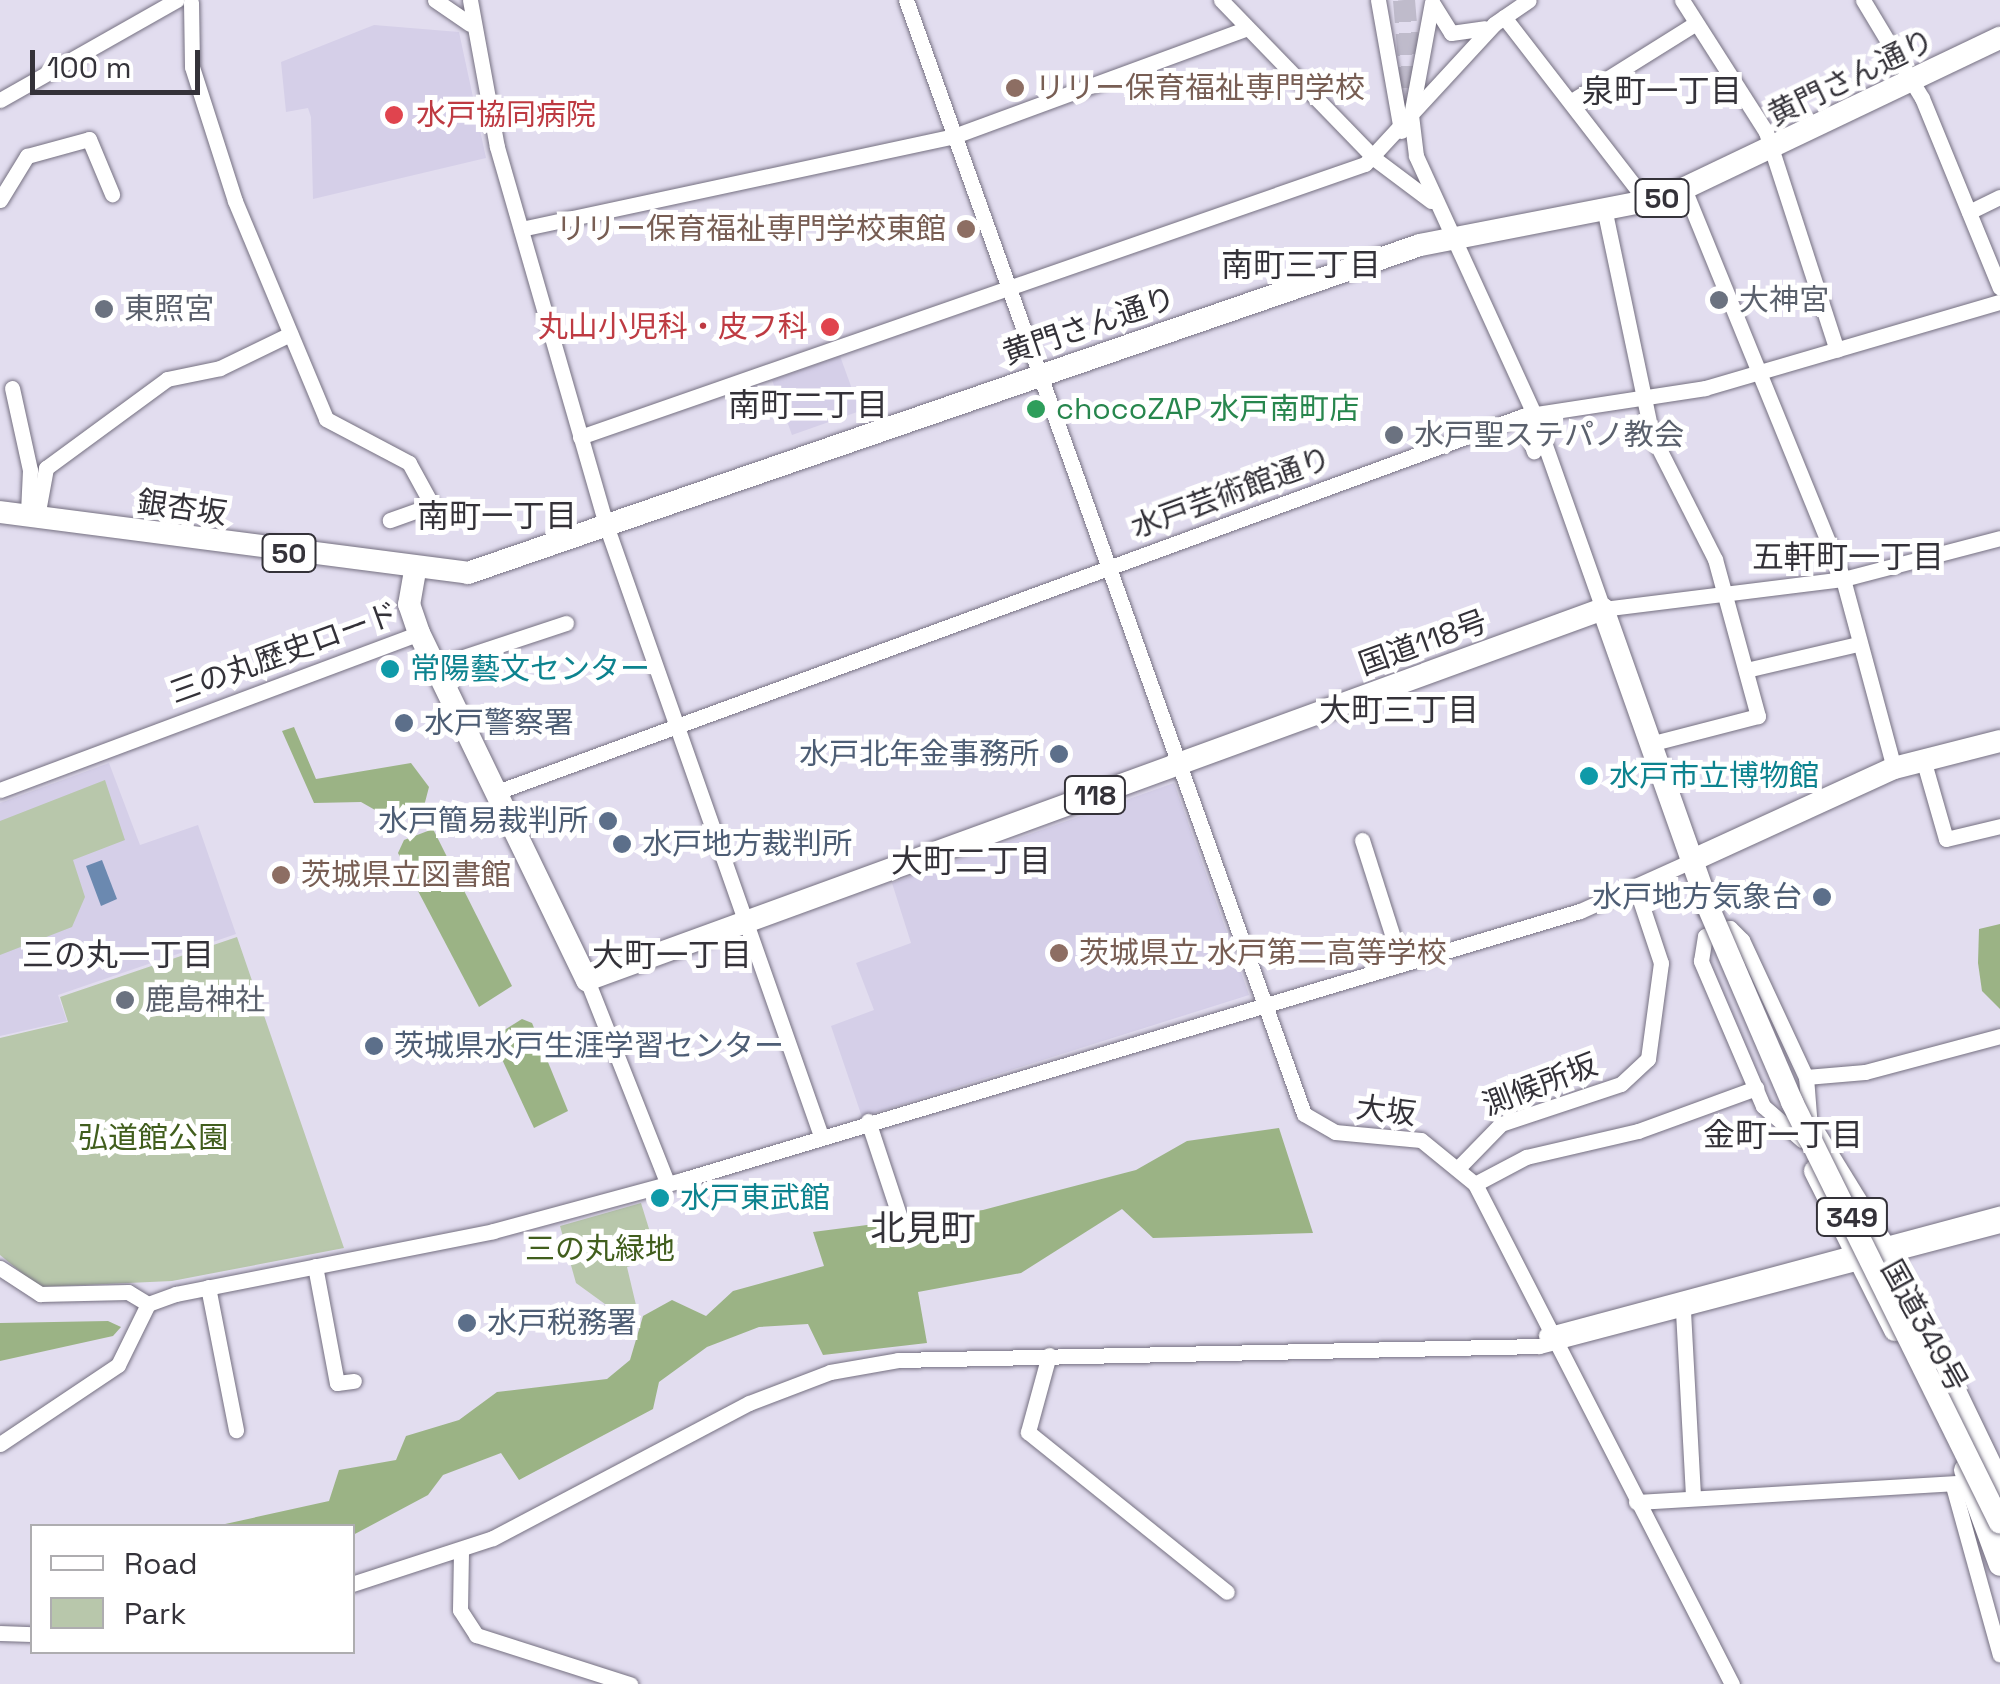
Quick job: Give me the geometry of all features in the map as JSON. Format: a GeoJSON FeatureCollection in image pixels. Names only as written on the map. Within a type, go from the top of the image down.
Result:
{"type":"FeatureCollection","features":[{"type":"Feature","properties":{"kind":"highway","name":"黄門さん通り"},"geometry":{"type":"LineString","coordinates":[[414,571],[468,573],[1452,235],[1647,202],[1686,191],[2000,38]]}},
{"type":"Feature","properties":{"kind":"highway","name":"銀杏坂"},"geometry":{"type":"LineString","coordinates":[[0,512],[414,571]]}},
{"type":"Feature","properties":{"kind":"highway"},"geometry":{"type":"LineString","coordinates":[[414,571],[410,604],[419,633]]}},
{"type":"Feature","properties":{"kind":"highway"},"geometry":{"type":"LineString","coordinates":[[1603,609],[1691,862],[1894,768],[2000,741]]}},
{"type":"Feature","properties":{"kind":"highway","name":"国道118号"},"geometry":{"type":"LineString","coordinates":[[586,980],[1603,609]]}},
{"type":"Feature","properties":{"kind":"highway","name":"三の丸歴史ロード"},"geometry":{"type":"LineString","coordinates":[[419,633],[586,980]]}},
{"type":"Feature","properties":{"kind":"highway","name":"国道349号"},"geometry":{"type":"LineString","coordinates":[[1691,862],[1792,1102],[2000,1522]]}},
{"type":"Feature","properties":{"kind":"highway","name":"国道349号"},"geometry":{"type":"LineString","coordinates":[[1721,945],[1806,1134],[1853,1259],[2000,1565]]}},
{"type":"Feature","properties":{"kind":"highway","name":"国道349号"},"geometry":{"type":"LineString","coordinates":[[1806,1134],[1886,1250],[2000,1486]]}},
{"type":"Feature","properties":{"kind":"street"},"geometry":{"type":"LineString","coordinates":[[0,100],[184,1],[210,0]]}},
{"type":"Feature","properties":{"kind":"street"},"geometry":{"type":"LineString","coordinates":[[434,0],[470,24]]}},
{"type":"Feature","properties":{"kind":"street"},"geometry":{"type":"LineString","coordinates":[[470,0],[470,24],[521,229],[606,526],[679,724],[820,1136]]}},
{"type":"Feature","properties":{"kind":"street","name":"大坂"},"geometry":{"type":"LineString","coordinates":[[906,0],[1175,766],[1304,1114],[1335,1132],[1420,1140],[1460,1166],[1475,1184],[1732,1684]]}},
{"type":"Feature","properties":{"kind":"street"},"geometry":{"type":"LineString","coordinates":[[1221,0],[1375,159],[1431,201]]}},
{"type":"Feature","properties":{"kind":"street"},"geometry":{"type":"LineString","coordinates":[[1378,0],[1400,131]]}},
{"type":"Feature","properties":{"kind":"street"},"geometry":{"type":"LineString","coordinates":[[1388,0],[1431,201],[1452,235],[1529,416],[1603,609],[1843,579],[2000,538]]}},
{"type":"Feature","properties":{"kind":"street"},"geometry":{"type":"LineString","coordinates":[[1682,0],[1773,150],[1837,350]]}},
{"type":"Feature","properties":{"kind":"street"},"geometry":{"type":"LineString","coordinates":[[1863,0],[1909,81],[2000,288]]}},
{"type":"Feature","properties":{"kind":"street"},"geometry":{"type":"LineString","coordinates":[[184,1],[192,67],[290,334],[326,419],[409,463],[432,505],[390,520]]}},
{"type":"Feature","properties":{"kind":"street"},"geometry":{"type":"LineString","coordinates":[[1411,115],[1432,1]]}},
{"type":"Feature","properties":{"kind":"street"},"geometry":{"type":"LineString","coordinates":[[1432,1],[1451,33],[1511,10]]}},
{"type":"Feature","properties":{"kind":"street"},"geometry":{"type":"LineString","coordinates":[[580,437],[1375,159],[1411,115],[1511,10]]}},
{"type":"Feature","properties":{"kind":"street"},"geometry":{"type":"LineString","coordinates":[[1511,10],[1647,202]]}},
{"type":"Feature","properties":{"kind":"street"},"geometry":{"type":"LineString","coordinates":[[1573,100],[1696,23]]}},
{"type":"Feature","properties":{"kind":"street"},"geometry":{"type":"LineString","coordinates":[[521,229],[954,136],[1247,28]]}},
{"type":"Feature","properties":{"kind":"street"},"geometry":{"type":"LineString","coordinates":[[0,200],[28,156],[89,140],[112,194]]}},
{"type":"Feature","properties":{"kind":"street"},"geometry":{"type":"LineString","coordinates":[[1686,191],[1843,579],[1894,768]]}},
{"type":"Feature","properties":{"kind":"street"},"geometry":{"type":"LineString","coordinates":[[1969,212],[2000,197]]}},
{"type":"Feature","properties":{"kind":"street"},"geometry":{"type":"LineString","coordinates":[[1604,208],[1641,397],[1726,595],[1758,716],[1650,744]]}},
{"type":"Feature","properties":{"kind":"street","name":"水戸芸術館通り"},"geometry":{"type":"LineString","coordinates":[[497,792],[1529,416],[1762,372],[2000,302]]}},
{"type":"Feature","properties":{"kind":"street"},"geometry":{"type":"LineString","coordinates":[[32,517],[46,468],[167,379],[220,368],[290,334]]}},
{"type":"Feature","properties":{"kind":"street"},"geometry":{"type":"LineString","coordinates":[[12,388],[30,470],[32,517]]}},
{"type":"Feature","properties":{"kind":"street"},"geometry":{"type":"LineString","coordinates":[[1529,416],[1534,451]]}},
{"type":"Feature","properties":{"kind":"street"},"geometry":{"type":"LineString","coordinates":[[436,666],[566,623]]}},
{"type":"Feature","properties":{"kind":"street","name":"三の丸歴史ロード"},"geometry":{"type":"LineString","coordinates":[[0,790],[419,633]]}},
{"type":"Feature","properties":{"kind":"street"},"geometry":{"type":"LineString","coordinates":[[1746,670],[1858,644]]}},
{"type":"Feature","properties":{"kind":"street"},"geometry":{"type":"LineString","coordinates":[[1924,759],[1946,838],[2000,826]]}},
{"type":"Feature","properties":{"kind":"street"},"geometry":{"type":"LineString","coordinates":[[1362,840],[1400,959]]}},
{"type":"Feature","properties":{"kind":"street"},"geometry":{"type":"LineString","coordinates":[[0,1444],[118,1365],[148,1304],[176,1294],[492,1231],[820,1136],[1636,888],[1691,862]]}},
{"type":"Feature","properties":{"kind":"street","name":"測候所坂"},"geometry":{"type":"LineString","coordinates":[[1460,1166],[1501,1124],[1622,1084],[1648,1059],[1660,963],[1636,888]]}},
{"type":"Feature","properties":{"kind":"street"},"geometry":{"type":"LineString","coordinates":[[1726,928],[1742,940],[1806,1078],[1806,1134],[1775,1123],[1756,1088],[1700,954],[1705,936],[1726,928]]}},
{"type":"Feature","properties":{"kind":"street","name":"三の丸歴史ロード"},"geometry":{"type":"LineString","coordinates":[[586,980],[666,1180]]}},
{"type":"Feature","properties":{"kind":"street"},"geometry":{"type":"LineString","coordinates":[[1806,1078],[2000,1036]]}},
{"type":"Feature","properties":{"kind":"street"},"geometry":{"type":"LineString","coordinates":[[1475,1184],[1526,1157],[1638,1131],[1756,1088]]}},
{"type":"Feature","properties":{"kind":"street"},"geometry":{"type":"LineString","coordinates":[[868,1121],[904,1230]]}},
{"type":"Feature","properties":{"kind":"street"},"geometry":{"type":"LineString","coordinates":[[1556,1338],[1886,1250],[2000,1213]]}},
{"type":"Feature","properties":{"kind":"street"},"geometry":{"type":"LineString","coordinates":[[1886,1250],[2000,1226]]}},
{"type":"Feature","properties":{"kind":"street"},"geometry":{"type":"LineString","coordinates":[[355,1583],[461,1552],[749,1403],[830,1372],[1049,1354],[1418,1349],[1556,1338],[1682,1311],[1853,1259]]}},
{"type":"Feature","properties":{"kind":"street"},"geometry":{"type":"LineString","coordinates":[[315,1266],[338,1383],[354,1381]]}},
{"type":"Feature","properties":{"kind":"street"},"geometry":{"type":"LineString","coordinates":[[0,1268],[40,1294],[128,1292],[148,1304]]}},
{"type":"Feature","properties":{"kind":"street"},"geometry":{"type":"LineString","coordinates":[[208,1287],[236,1430]]}},
{"type":"Feature","properties":{"kind":"street"},"geometry":{"type":"LineString","coordinates":[[1682,1311],[1693,1494]]}},
{"type":"Feature","properties":{"kind":"street"},"geometry":{"type":"LineString","coordinates":[[1049,1354],[1028,1432],[1227,1592]]}},
{"type":"Feature","properties":{"kind":"street"},"geometry":{"type":"LineString","coordinates":[[1636,1502],[1693,1494],[1961,1484],[2000,1655]]}},
{"type":"Feature","properties":{"kind":"street"},"geometry":{"type":"LineString","coordinates":[[461,1552],[460,1610],[476,1635],[630,1684]]}},
{"type":"Feature","properties":{"kind":"street"},"geometry":{"type":"LineString","coordinates":[[0,1633],[30,1634]]}},
{"type":"Feature","properties":{"kind":"shaded area","name":"水戸協同病院"},"geometry":{"type":"Polygon","coordinates":[[[374,25],[459,32],[486,158],[313,199],[311,117],[308,108],[286,112],[281,62],[374,25]]]}},
{"type":"Feature","properties":{"kind":"shaded area"},"geometry":{"type":"Polygon","coordinates":[[[840,356],[860,411],[792,435],[772,380],[840,356]]]}},
{"type":"Feature","properties":{"kind":"shaded area"},"geometry":{"type":"Polygon","coordinates":[[[109,763],[140,845],[198,825],[236,934],[58,995],[67,1021],[0,1036],[0,803],[109,763]]]}},
{"type":"Feature","properties":{"kind":"shaded area","name":"茨城県立 水戸第二高等学校"},"geometry":{"type":"Polygon","coordinates":[[[1174,783],[1249,995],[862,1117],[831,1026],[874,1010],[856,963],[911,943],[892,883],[1174,783]]]}},
{"type":"Feature","properties":{"kind":"green space"},"geometry":{"type":"Polygon","coordinates":[[[294,727],[316,779],[411,763],[429,787],[423,810],[391,819],[361,802],[314,803],[282,731],[294,727]]]}},
{"type":"Feature","properties":{"kind":"green space"},"geometry":{"type":"Polygon","coordinates":[[[105,780],[125,840],[73,860],[85,897],[72,927],[0,955],[0,821],[105,780]]]}},
{"type":"Feature","properties":{"kind":"green space"},"geometry":{"type":"Polygon","coordinates":[[[433,829],[512,986],[479,1007],[398,853],[404,840],[433,829]]]}},
{"type":"Feature","properties":{"kind":"green space"},"geometry":{"type":"Polygon","coordinates":[[[2000,924],[2000,1009],[1982,991],[1978,963],[1979,929],[2000,924]]]}},
{"type":"Feature","properties":{"kind":"green space","name":"弘道館公園"},"geometry":{"type":"Polygon","coordinates":[[[237,937],[344,1248],[172,1281],[39,1287],[0,1255],[0,1038],[68,1022],[60,997],[237,937]]]}},
{"type":"Feature","properties":{"kind":"green space"},"geometry":{"type":"Polygon","coordinates":[[[522,1019],[532,1023],[568,1111],[534,1128],[492,1038],[522,1019]]]}},
{"type":"Feature","properties":{"kind":"green space"},"geometry":{"type":"Polygon","coordinates":[[[1279,1128],[1313,1233],[1153,1238],[1122,1209],[1021,1273],[918,1292],[927,1343],[823,1355],[808,1324],[759,1327],[707,1347],[659,1382],[653,1409],[519,1480],[501,1453],[443,1475],[428,1495],[355,1534],[355,1524],[225,1524],[329,1501],[339,1470],[396,1460],[406,1436],[459,1420],[497,1392],[607,1379],[630,1360],[643,1316],[672,1300],[706,1316],[733,1291],[824,1266],[813,1232],[983,1210],[1136,1170],[1187,1141],[1279,1128]]]}},
{"type":"Feature","properties":{"kind":"green space","name":"三の丸緑地"},"geometry":{"type":"Polygon","coordinates":[[[641,1203],[658,1258],[627,1267],[636,1305],[616,1312],[576,1283],[560,1226],[641,1203]]]}},
{"type":"Feature","properties":{"kind":"green space"},"geometry":{"type":"Polygon","coordinates":[[[108,1321],[121,1327],[113,1336],[0,1361],[0,1323],[108,1321]]]}},
{"type":"Feature","properties":{"kind":"water"},"geometry":{"type":"Polygon","coordinates":[[[102,860],[117,899],[101,906],[86,866],[102,860]]]}},
{"type":"Feature","properties":{"kind":"tunnel"},"geometry":{"type":"LineString","coordinates":[[1404,0],[1413,109]]}},
{"type":"Feature","properties":{"kind":"place","name":"リリー保育福祉専門学校"},"geometry":{"type":"Point","coordinates":[1015,88]}},
{"type":"Feature","properties":{"kind":"place","name":"水戸協同病院"},"geometry":{"type":"Point","coordinates":[394,115]}},
{"type":"Feature","properties":{"kind":"place","name":"リリー保育福祉専門学校東館"},"geometry":{"type":"Point","coordinates":[966,229]}},
{"type":"Feature","properties":{"kind":"place","name":"大神宮"},"geometry":{"type":"Point","coordinates":[1719,300]}},
{"type":"Feature","properties":{"kind":"place","name":"東照宮"},"geometry":{"type":"Point","coordinates":[104,309]}},
{"type":"Feature","properties":{"kind":"place","name":"丸山小児科・皮フ科"},"geometry":{"type":"Point","coordinates":[830,327]}},
{"type":"Feature","properties":{"kind":"place","name":"chocoZAP 水戸南町店"},"geometry":{"type":"Point","coordinates":[1036,409]}},
{"type":"Feature","properties":{"kind":"place","name":"水戸聖ステパノ教会"},"geometry":{"type":"Point","coordinates":[1394,435]}},
{"type":"Feature","properties":{"kind":"place","name":"常陽藝文センター"},"geometry":{"type":"Point","coordinates":[390,669]}},
{"type":"Feature","properties":{"kind":"place","name":"水戸警察署"},"geometry":{"type":"Point","coordinates":[404,723]}},
{"type":"Feature","properties":{"kind":"place","name":"水戸北年金事務所"},"geometry":{"type":"Point","coordinates":[1059,754]}},
{"type":"Feature","properties":{"kind":"place","name":"水戸市立博物館"},"geometry":{"type":"Point","coordinates":[1589,776]}},
{"type":"Feature","properties":{"kind":"place","name":"水戸簡易裁判所"},"geometry":{"type":"Point","coordinates":[608,821]}},
{"type":"Feature","properties":{"kind":"place","name":"水戸地方裁判所"},"geometry":{"type":"Point","coordinates":[622,844]}},
{"type":"Feature","properties":{"kind":"place","name":"茨城県立図書館"},"geometry":{"type":"Point","coordinates":[281,875]}},
{"type":"Feature","properties":{"kind":"place","name":"水戸地方気象台"},"geometry":{"type":"Point","coordinates":[1822,897]}},
{"type":"Feature","properties":{"kind":"place","name":"茨城県立 水戸第二高等学校"},"geometry":{"type":"Point","coordinates":[1059,953]}},
{"type":"Feature","properties":{"kind":"place","name":"鹿島神社"},"geometry":{"type":"Point","coordinates":[125,1000]}},
{"type":"Feature","properties":{"kind":"place","name":"茨城県水戸生涯学習センター"},"geometry":{"type":"Point","coordinates":[374,1046]}},
{"type":"Feature","properties":{"kind":"place","name":"水戸東武館"},"geometry":{"type":"Point","coordinates":[660,1198]}},
{"type":"Feature","properties":{"kind":"place","name":"水戸税務署"},"geometry":{"type":"Point","coordinates":[467,1323]}},
{"type":"Feature","properties":{"kind":"district","name":"泉町一丁目"},"geometry":{"type":"Point","coordinates":[1662,91]}},
{"type":"Feature","properties":{"kind":"district","name":"南町三丁目"},"geometry":{"type":"Point","coordinates":[1301,265]}},
{"type":"Feature","properties":{"kind":"district","name":"南町二丁目"},"geometry":{"type":"Point","coordinates":[808,405]}},
{"type":"Feature","properties":{"kind":"district","name":"南町一丁目"},"geometry":{"type":"Point","coordinates":[497,516]}},
{"type":"Feature","properties":{"kind":"district","name":"五軒町一丁目"},"geometry":{"type":"Point","coordinates":[1848,557]}},
{"type":"Feature","properties":{"kind":"district","name":"大町三丁目"},"geometry":{"type":"Point","coordinates":[1399,710]}},
{"type":"Feature","properties":{"kind":"district","name":"大町二丁目"},"geometry":{"type":"Point","coordinates":[971,861]}},
{"type":"Feature","properties":{"kind":"district","name":"三の丸一丁目"},"geometry":{"type":"Point","coordinates":[118,955]}},
{"type":"Feature","properties":{"kind":"district","name":"大町一丁目"},"geometry":{"type":"Point","coordinates":[672,955]}},
{"type":"Feature","properties":{"kind":"district","name":"金町一丁目"},"geometry":{"type":"Point","coordinates":[1783,1135]}},
{"type":"Feature","properties":{"kind":"district","name":"北見町"},"geometry":{"type":"Point","coordinates":[923,1228]}}]}
